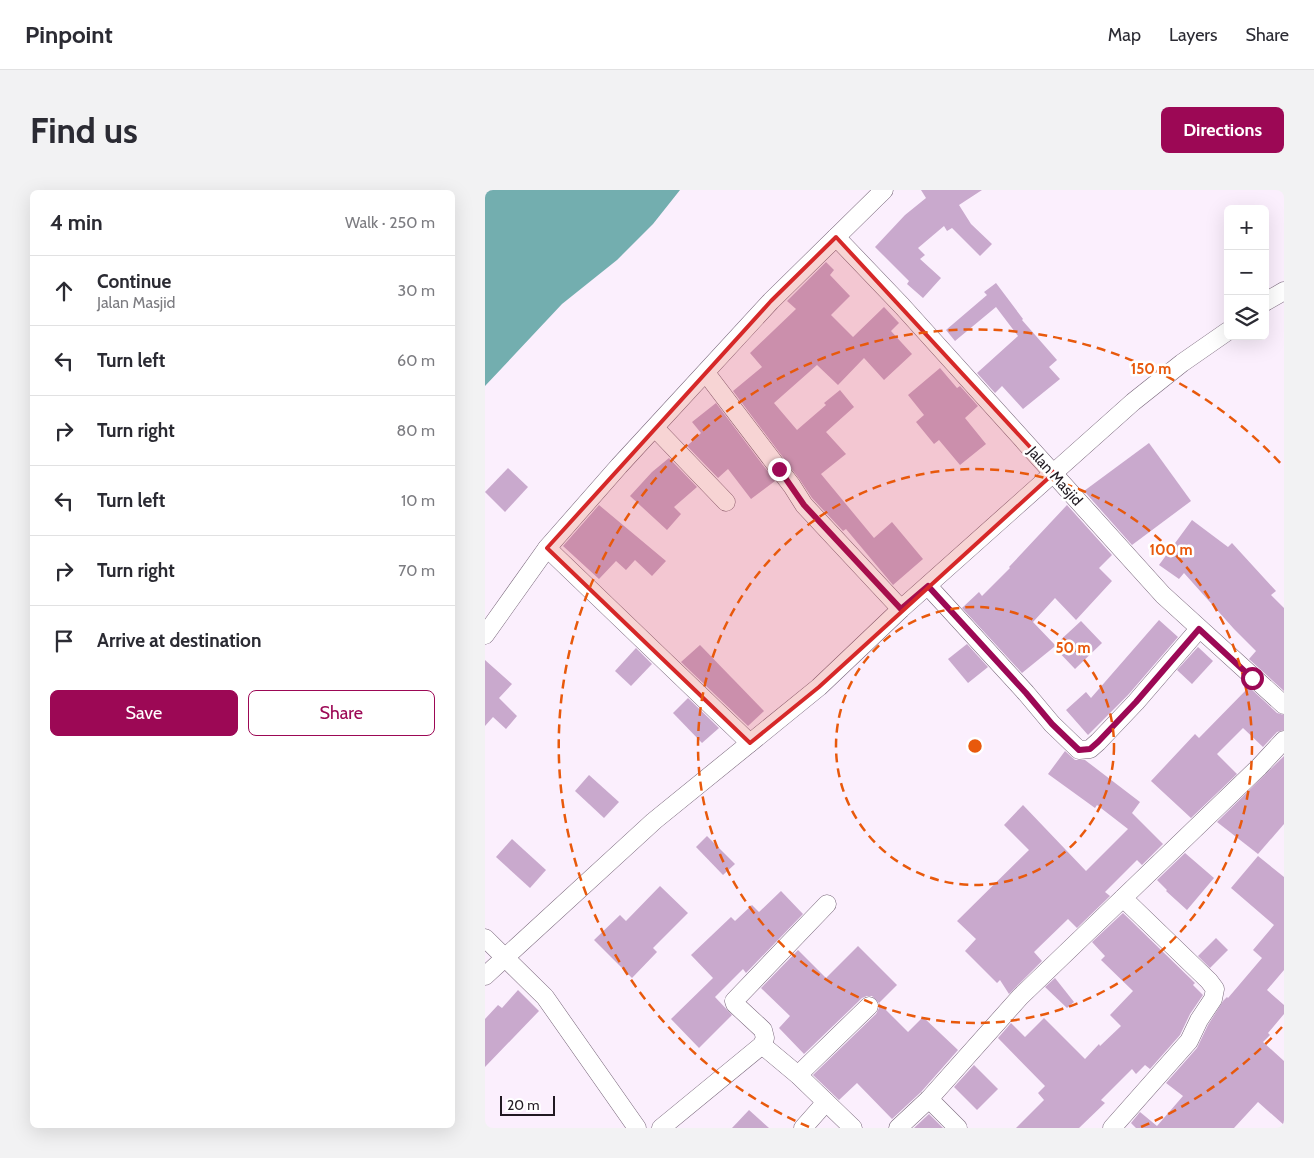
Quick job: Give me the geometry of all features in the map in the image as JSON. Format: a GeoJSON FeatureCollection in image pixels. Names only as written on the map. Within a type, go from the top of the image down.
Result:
{"type":"FeatureCollection","features":[{"type":"Feature","properties":{"kind":"street"},"geometry":{"type":"LineString","coordinates":[[485,635],[547,548],[771,301],[884,190]]}},
{"type":"Feature","properties":{"kind":"street","name":"Jalan Masjid"},"geometry":{"type":"LineString","coordinates":[[837,237],[902,306],[1163,595],[1284,705]]}},
{"type":"Feature","properties":{"kind":"street"},"geometry":{"type":"LineString","coordinates":[[1269,300],[1284,291]]}},
{"type":"Feature","properties":{"kind":"street"},"geometry":{"type":"LineString","coordinates":[[485,976],[655,822],[819,686],[901,609],[1133,402],[1182,363],[1224,334]]}},
{"type":"Feature","properties":{"kind":"street"},"geometry":{"type":"LineString","coordinates":[[706,372],[792,486],[804,505],[901,609]]}},
{"type":"Feature","properties":{"kind":"street"},"geometry":{"type":"LineString","coordinates":[[655,428],[726,502]]}},
{"type":"Feature","properties":{"kind":"street"},"geometry":{"type":"LineString","coordinates":[[547,548],[750,743]]}},
{"type":"Feature","properties":{"kind":"street"},"geometry":{"type":"LineString","coordinates":[[928,586],[1052,724],[1079,750],[1090,749],[1098,742],[1136,702],[1199,629]]}},
{"type":"Feature","properties":{"kind":"street"},"geometry":{"type":"LineString","coordinates":[[899,1128],[929,1099],[1020,997],[1284,740]]}},
{"type":"Feature","properties":{"kind":"street"},"geometry":{"type":"LineString","coordinates":[[1112,1128],[1189,1041],[1215,993],[1215,989],[1209,981],[1123,898]]}},
{"type":"Feature","properties":{"kind":"street"},"geometry":{"type":"LineString","coordinates":[[661,1128],[762,1045],[765,1038],[763,1030],[734,1001],[827,904]]}},
{"type":"Feature","properties":{"kind":"street"},"geometry":{"type":"LineString","coordinates":[[485,938],[545,997],[637,1128]]}},
{"type":"Feature","properties":{"kind":"street"},"geometry":{"type":"LineString","coordinates":[[798,1075],[869,1006]]}},
{"type":"Feature","properties":{"kind":"street"},"geometry":{"type":"LineString","coordinates":[[762,1045],[798,1075],[853,1128]]}},
{"type":"Feature","properties":{"kind":"street"},"geometry":{"type":"LineString","coordinates":[[929,1099],[959,1128]]}},
{"type":"Feature","properties":{"kind":"street"},"geometry":{"type":"LineString","coordinates":[[803,1128],[826,1102]]}},
{"type":"Feature","properties":{"kind":"highlighted area"},"geometry":{"type":"Polygon","coordinates":[[[836,237],[1054,473],[819,687],[750,743],[547,548],[771,301],[836,237]]]}},
{"type":"Feature","properties":{"kind":"shaded area"},"geometry":{"type":"Polygon","coordinates":[[[485,190],[680,190],[653,224],[617,260],[562,304],[485,386],[485,190]]]}},
{"type":"Feature","properties":{"kind":"building"},"geometry":{"type":"Polygon","coordinates":[[[921,190],[982,190],[959,205],[971,224],[992,244],[980,256],[952,228],[947,231],[944,226],[918,248],[925,255],[920,259],[941,278],[923,298],[907,284],[909,281],[875,247],[905,215],[926,198],[921,190]]]}},
{"type":"Feature","properties":{"kind":"building"},"geometry":{"type":"Polygon","coordinates":[[[826,262],[834,270],[830,275],[850,296],[831,315],[853,337],[884,307],[899,323],[891,331],[912,354],[884,380],[864,358],[838,385],[817,365],[774,403],[797,430],[840,390],[854,407],[826,432],[846,454],[821,474],[874,538],[892,522],[923,559],[893,585],[846,529],[843,531],[812,498],[733,391],[762,367],[750,353],[796,309],[787,301],[826,262]]]}},
{"type":"Feature","properties":{"kind":"building"},"geometry":{"type":"Polygon","coordinates":[[[996,283],[1022,320],[1057,360],[1049,367],[1060,379],[1023,409],[1002,386],[995,393],[977,373],[1018,336],[996,307],[955,341],[946,330],[987,295],[984,292],[996,283]]]}},
{"type":"Feature","properties":{"kind":"building"},"geometry":{"type":"Polygon","coordinates":[[[940,368],[957,388],[960,386],[978,406],[965,418],[986,444],[960,465],[939,440],[934,444],[916,422],[924,415],[908,395],[940,368]]]}},
{"type":"Feature","properties":{"kind":"building"},"geometry":{"type":"Polygon","coordinates":[[[716,403],[775,481],[751,499],[728,469],[718,478],[687,446],[701,433],[692,422],[716,403]]]}},
{"type":"Feature","properties":{"kind":"building"},"geometry":{"type":"Polygon","coordinates":[[[1149,443],[1191,501],[1132,545],[1084,491],[1149,443]]]}},
{"type":"Feature","properties":{"kind":"building"},"geometry":{"type":"Polygon","coordinates":[[[669,458],[697,487],[674,507],[681,514],[667,530],[630,496],[652,472],[669,458]]]}},
{"type":"Feature","properties":{"kind":"building"},"geometry":{"type":"Polygon","coordinates":[[[508,468],[528,487],[505,512],[485,492],[508,468]]]}},
{"type":"Feature","properties":{"kind":"building"},"geometry":{"type":"Polygon","coordinates":[[[599,505],[666,561],[652,576],[635,560],[626,570],[616,561],[599,579],[563,546],[599,505]]]}},
{"type":"Feature","properties":{"kind":"building"},"geometry":{"type":"Polygon","coordinates":[[[1067,505],[1112,555],[1099,568],[1112,581],[1076,620],[1055,598],[1033,622],[1055,645],[1081,621],[1102,643],[1075,669],[1054,647],[1022,673],[962,608],[979,592],[982,596],[1067,505]]]}},
{"type":"Feature","properties":{"kind":"building"},"geometry":{"type":"Polygon","coordinates":[[[1192,520],[1228,547],[1232,543],[1276,591],[1271,595],[1284,608],[1284,691],[1249,659],[1256,651],[1184,573],[1179,579],[1159,565],[1192,520]]]}},
{"type":"Feature","properties":{"kind":"building"},"geometry":{"type":"Polygon","coordinates":[[[1159,620],[1178,637],[1128,695],[1088,735],[1066,710],[1086,692],[1091,698],[1159,620]]]}},
{"type":"Feature","properties":{"kind":"building"},"geometry":{"type":"Polygon","coordinates":[[[967,644],[988,667],[968,683],[948,659],[967,644]]]}},
{"type":"Feature","properties":{"kind":"building"},"geometry":{"type":"Polygon","coordinates":[[[700,645],[764,711],[748,726],[681,662],[700,645]]]}},
{"type":"Feature","properties":{"kind":"building"},"geometry":{"type":"Polygon","coordinates":[[[1198,647],[1213,661],[1192,684],[1177,670],[1198,647]]]}},
{"type":"Feature","properties":{"kind":"building"},"geometry":{"type":"Polygon","coordinates":[[[636,648],[652,664],[631,686],[615,671],[636,648]]]}},
{"type":"Feature","properties":{"kind":"building"},"geometry":{"type":"Polygon","coordinates":[[[485,660],[512,684],[499,698],[517,716],[506,729],[493,717],[485,726],[485,660]]]}},
{"type":"Feature","properties":{"kind":"building"},"geometry":{"type":"Polygon","coordinates":[[[1249,687],[1277,713],[1284,715],[1284,730],[1277,732],[1263,747],[1243,728],[1217,754],[1237,774],[1191,818],[1151,781],[1195,734],[1199,738],[1249,687]]]}},
{"type":"Feature","properties":{"kind":"building"},"geometry":{"type":"Polygon","coordinates":[[[688,698],[719,728],[702,743],[673,713],[688,698]]]}},
{"type":"Feature","properties":{"kind":"building"},"geometry":{"type":"Polygon","coordinates":[[[1065,751],[1075,760],[1085,760],[1140,802],[1132,813],[1163,844],[1142,865],[1137,860],[1105,892],[1110,896],[1077,928],[1068,919],[1034,952],[1042,961],[1009,994],[1000,980],[997,983],[965,951],[976,939],[957,921],[1029,850],[1004,825],[1023,805],[1086,871],[1128,829],[1097,805],[1095,808],[1048,774],[1065,751]]]}},
{"type":"Feature","properties":{"kind":"building"},"geometry":{"type":"Polygon","coordinates":[[[1284,756],[1284,824],[1258,854],[1217,822],[1284,756]]]}},
{"type":"Feature","properties":{"kind":"building"},"geometry":{"type":"Polygon","coordinates":[[[589,775],[619,802],[604,818],[575,791],[589,775]]]}},
{"type":"Feature","properties":{"kind":"building"},"geometry":{"type":"Polygon","coordinates":[[[707,836],[735,864],[723,875],[696,847],[707,836]]]}},
{"type":"Feature","properties":{"kind":"building"},"geometry":{"type":"Polygon","coordinates":[[[512,839],[546,870],[530,888],[496,857],[512,839]]]}},
{"type":"Feature","properties":{"kind":"building"},"geometry":{"type":"Polygon","coordinates":[[[1185,853],[1214,878],[1187,910],[1157,880],[1185,853]]]}},
{"type":"Feature","properties":{"kind":"building"},"geometry":{"type":"Polygon","coordinates":[[[1258,856],[1284,877],[1284,970],[1267,990],[1284,1005],[1284,1014],[1263,1042],[1284,1061],[1284,1125],[1258,1102],[1234,1128],[1136,1128],[1131,1123],[1140,1112],[1157,1126],[1183,1096],[1166,1083],[1197,1048],[1208,1025],[1223,1001],[1228,998],[1262,958],[1253,950],[1274,925],[1231,888],[1258,856]]]}},
{"type":"Feature","properties":{"kind":"building"},"geometry":{"type":"Polygon","coordinates":[[[660,886],[688,913],[653,948],[657,952],[632,978],[594,940],[620,915],[626,921],[660,886]]]}},
{"type":"Feature","properties":{"kind":"building"},"geometry":{"type":"Polygon","coordinates":[[[781,891],[803,914],[746,973],[743,969],[715,997],[732,1015],[699,1048],[671,1019],[713,978],[691,955],[731,917],[735,921],[752,905],[759,912],[781,891]]]}},
{"type":"Feature","properties":{"kind":"building"},"geometry":{"type":"Polygon","coordinates":[[[1123,913],[1195,983],[1193,985],[1203,995],[1190,1014],[1180,1035],[1150,1069],[1145,1065],[1136,1074],[1132,1069],[1101,1100],[1105,1103],[1079,1128],[1016,1128],[1044,1100],[1038,1093],[1045,1086],[998,1038],[1011,1023],[1025,1037],[1044,1018],[1085,1059],[1099,1044],[1100,1046],[1121,1026],[1110,1015],[1133,991],[1101,960],[1105,956],[1092,942],[1123,913]]]}},
{"type":"Feature","properties":{"kind":"building"},"geometry":{"type":"Polygon","coordinates":[[[1216,938],[1228,950],[1210,968],[1198,956],[1216,938]]]}},
{"type":"Feature","properties":{"kind":"building"},"geometry":{"type":"Polygon","coordinates":[[[858,946],[897,985],[879,1003],[872,996],[862,998],[804,1054],[779,1028],[790,1016],[761,988],[798,950],[826,978],[858,946]]]}},
{"type":"Feature","properties":{"kind":"building"},"geometry":{"type":"Polygon","coordinates":[[[1055,978],[1074,1002],[1067,1008],[1045,987],[1055,978]]]}},
{"type":"Feature","properties":{"kind":"building"},"geometry":{"type":"Polygon","coordinates":[[[518,990],[539,1011],[485,1067],[485,1019],[498,1005],[502,1008],[518,990]]]}},
{"type":"Feature","properties":{"kind":"building"},"geometry":{"type":"Polygon","coordinates":[[[879,1003],[908,1032],[923,1017],[958,1050],[921,1092],[892,1119],[857,1083],[839,1100],[813,1075],[876,1014],[879,1003]]]}},
{"type":"Feature","properties":{"kind":"building"},"geometry":{"type":"Polygon","coordinates":[[[974,1065],[998,1089],[977,1110],[954,1087],[974,1065]]]}},
{"type":"Feature","properties":{"kind":"building"},"geometry":{"type":"Polygon","coordinates":[[[749,1110],[769,1128],[732,1128],[749,1110]]]}},
{"type":"Feature","properties":{"kind":"building"},"geometry":{"type":"Polygon","coordinates":[[[929,1114],[943,1128],[914,1128],[929,1114]]]}},
{"type":"Feature","properties":{"kind":"route"},"geometry":{"type":"LineString","coordinates":[[779,469],[804,505],[901,609],[928,586],[1052,724],[1079,750],[1090,749],[1098,742],[1136,702],[1199,629],[1252,678]]}}]}
